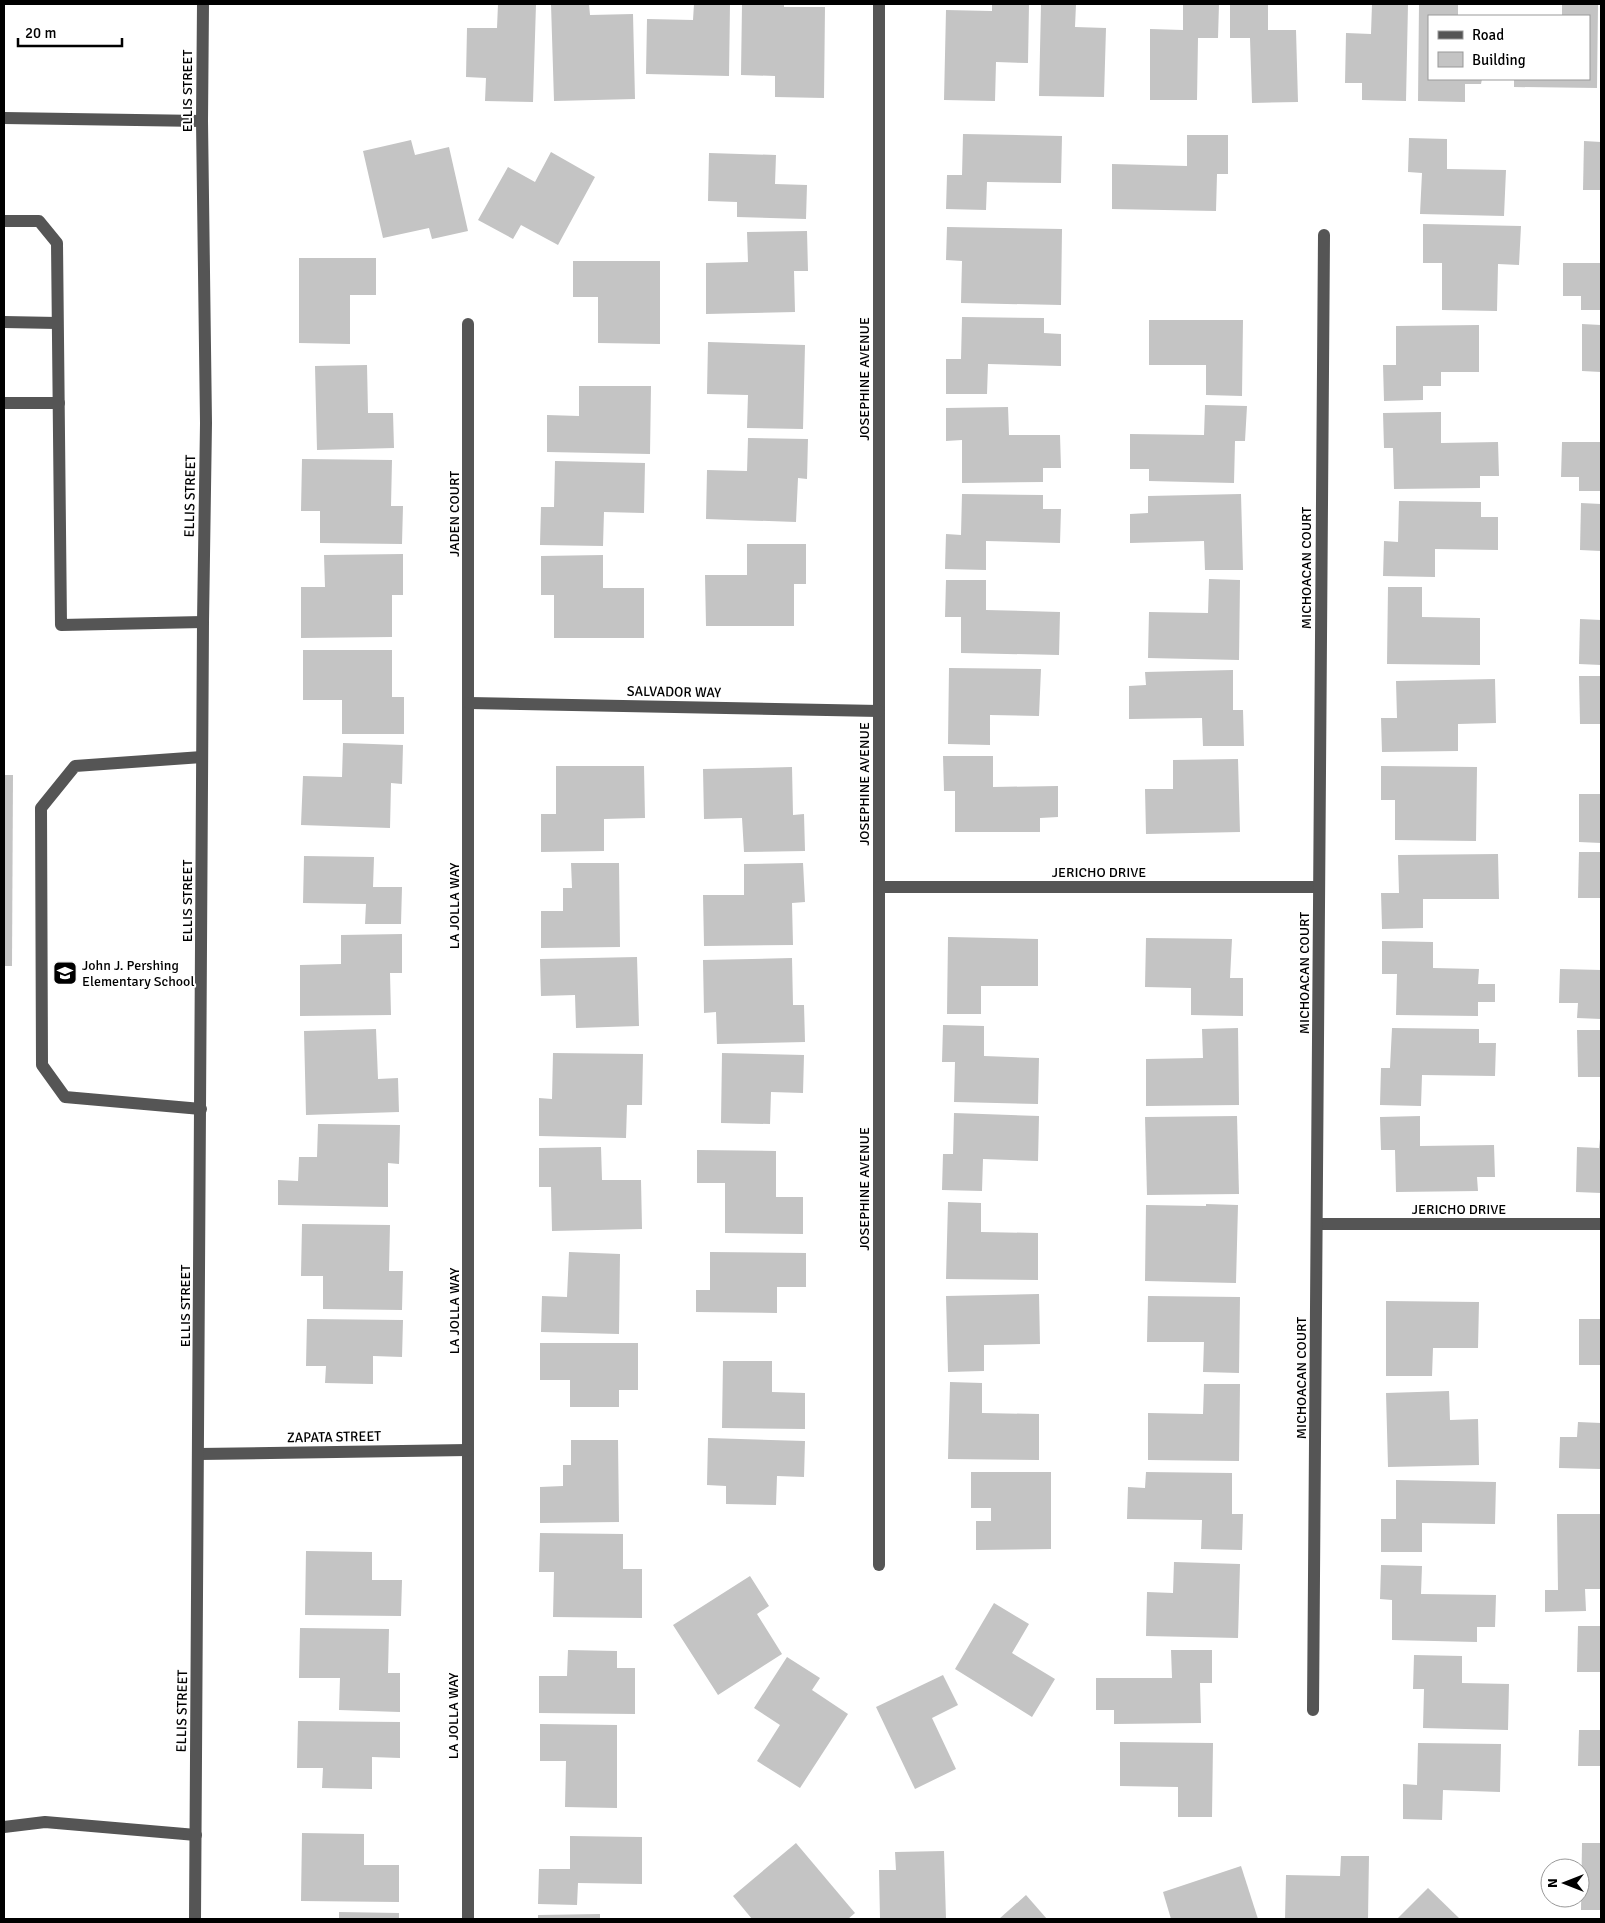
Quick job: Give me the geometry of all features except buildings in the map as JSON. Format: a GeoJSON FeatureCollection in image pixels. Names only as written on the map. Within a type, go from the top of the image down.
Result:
{"type":"FeatureCollection","features":[{"type":"Feature","properties":{"kind":"street","name":"ELLIS STREET"},"geometry":{"type":"LineString","coordinates":[[195,1919],[202,757],[206,423],[202,120],[203,4]]}},
{"type":"Feature","properties":{"kind":"street","name":"JOSEPHINE AVENUE"},"geometry":{"type":"LineString","coordinates":[[879,4],[879,1565]]}},
{"type":"Feature","properties":{"kind":"street"},"geometry":{"type":"LineString","coordinates":[[4,118],[202,120]]}},
{"type":"Feature","properties":{"kind":"street"},"geometry":{"type":"LineString","coordinates":[[4,221],[39,221],[57,243],[61,625],[203,622]]}},
{"type":"Feature","properties":{"kind":"street","name":"MICHOACAN COURT"},"geometry":{"type":"LineString","coordinates":[[1313,1710],[1324,235]]}},
{"type":"Feature","properties":{"kind":"street"},"geometry":{"type":"LineString","coordinates":[[4,322],[57,323]]}},
{"type":"Feature","properties":{"kind":"street","name":"JADEN COURT"},"geometry":{"type":"LineString","coordinates":[[468,324],[469,703]]}},
{"type":"Feature","properties":{"kind":"street"},"geometry":{"type":"LineString","coordinates":[[4,403],[59,403]]}},
{"type":"Feature","properties":{"kind":"street","name":"SALVADOR WAY"},"geometry":{"type":"LineString","coordinates":[[469,703],[879,711]]}},
{"type":"Feature","properties":{"kind":"street","name":"LA JOLLA WAY"},"geometry":{"type":"LineString","coordinates":[[468,1919],[469,703]]}},
{"type":"Feature","properties":{"kind":"street"},"geometry":{"type":"LineString","coordinates":[[201,1109],[66,1097],[42,1065],[41,808],[75,766],[202,757]]}},
{"type":"Feature","properties":{"kind":"street","name":"JERICHO DRIVE"},"geometry":{"type":"LineString","coordinates":[[879,887],[1319,887]]}},
{"type":"Feature","properties":{"kind":"street","name":"JERICHO DRIVE"},"geometry":{"type":"LineString","coordinates":[[1317,1224],[1601,1224]]}},
{"type":"Feature","properties":{"kind":"street","name":"ZAPATA STREET"},"geometry":{"type":"LineString","coordinates":[[199,1454],[468,1450]]}},
{"type":"Feature","properties":{"kind":"street"},"geometry":{"type":"LineString","coordinates":[[4,1827],[45,1822],[196,1835]]}},
{"type":"Feature","properties":{"kind":"place","name":"John J. Pershing Elementary School"},"geometry":{"type":"Point","coordinates":[65,973]}}]}
